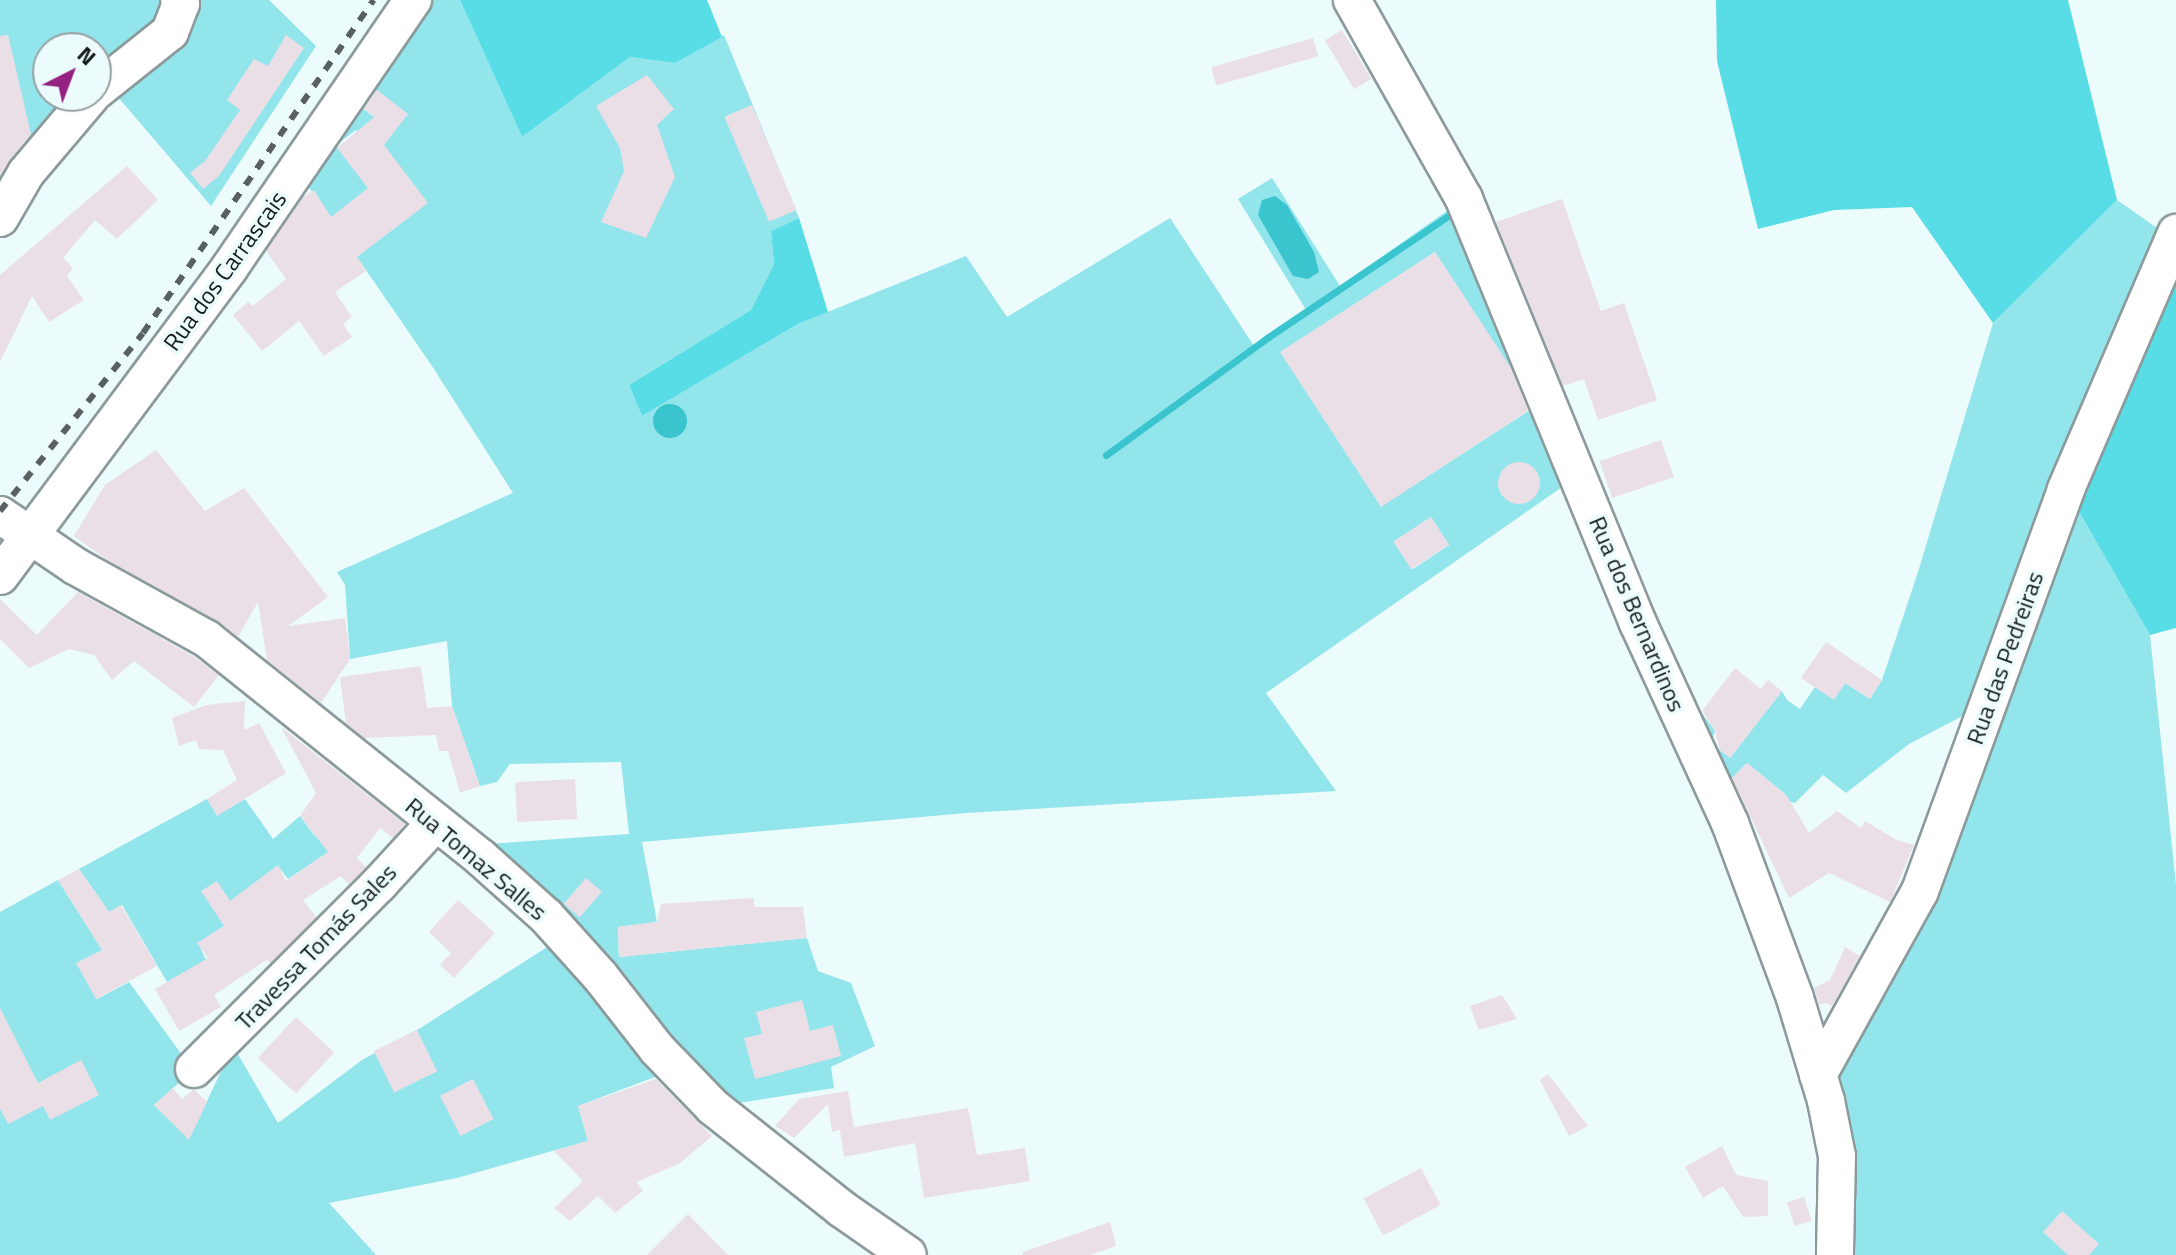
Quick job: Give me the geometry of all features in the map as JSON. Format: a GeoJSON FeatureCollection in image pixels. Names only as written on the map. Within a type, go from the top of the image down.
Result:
{"type":"FeatureCollection","features":[{"type":"Feature","properties":{"kind":"street","name":"Rua dos Carrascais"},"geometry":{"type":"LineString","coordinates":[[0,576],[230,267],[413,0]]}},
{"type":"Feature","properties":{"kind":"street","name":"Rua dos Bernardinos"},"geometry":{"type":"LineString","coordinates":[[1352,0],[1464,199],[1638,623],[1730,823],[1795,998],[1818,1075],[1837,1156],[1835,1255]]}},
{"type":"Feature","properties":{"kind":"street"},"geometry":{"type":"LineString","coordinates":[[112,78],[170,32],[180,2]]}},
{"type":"Feature","properties":{"kind":"street"},"geometry":{"type":"LineString","coordinates":[[0,218],[26,173],[77,112]]}},
{"type":"Feature","properties":{"kind":"street","name":"Rua das Pedreiras"},"geometry":{"type":"LineString","coordinates":[[1818,1075],[1920,891],[2066,489],[2176,233]]}},
{"type":"Feature","properties":{"kind":"street","name":"Rua Tomaz Salles"},"geometry":{"type":"LineString","coordinates":[[0,515],[31,537],[207,639],[436,822],[546,916],[600,976],[657,1049],[713,1107],[842,1209],[908,1255]]}},
{"type":"Feature","properties":{"kind":"street","name":"Travessa Tomás Sales"},"geometry":{"type":"LineString","coordinates":[[194,1069],[379,884],[436,822]]}},
{"type":"Feature","properties":{"kind":"shaded area"},"geometry":{"type":"Polygon","coordinates":[[[0,0],[269,0],[316,46],[211,206],[112,90],[112,32],[32,32],[32,112],[79,112],[0,218],[0,0]]]}},
{"type":"Feature","properties":{"kind":"shaded area"},"geometry":{"type":"Polygon","coordinates":[[[423,0],[460,0],[522,137],[630,57],[675,63],[724,35],[799,218],[771,231],[774,264],[751,310],[629,385],[642,416],[798,324],[966,256],[1007,317],[1170,218],[1254,346],[1306,310],[1238,199],[1272,178],[1340,286],[1464,199],[1578,476],[1266,693],[1336,791],[966,813],[642,842],[657,922],[618,927],[619,957],[807,938],[818,971],[851,983],[875,1046],[831,1067],[834,1088],[713,1107],[676,1069],[578,1106],[588,1141],[457,1178],[329,1203],[376,1255],[0,1255],[0,912],[58,880],[102,950],[97,999],[129,982],[193,1070],[154,1105],[189,1139],[233,1046],[278,1123],[362,1060],[422,1027],[563,937],[488,844],[629,834],[621,762],[510,764],[497,782],[480,786],[452,706],[447,641],[350,659],[345,585],[337,572],[513,493],[432,366],[306,183],[423,0]],[[374,89],[361,107],[393,132],[407,114],[374,89]],[[356,130],[336,145],[368,188],[385,235],[369,147],[356,130]],[[1435,252],[1281,352],[1381,506],[1535,407],[1435,252]],[[1431,517],[1395,541],[1413,569],[1449,545],[1431,517]]]}},
{"type":"Feature","properties":{"kind":"shaded area"},"geometry":{"type":"Polygon","coordinates":[[[460,0],[707,0],[722,37],[675,63],[630,57],[522,137],[460,0]]]}},
{"type":"Feature","properties":{"kind":"shaded area"},"geometry":{"type":"Polygon","coordinates":[[[1716,0],[2068,0],[2117,200],[1993,323],[1912,207],[1834,210],[1758,229],[1717,61],[1716,0]]]}},
{"type":"Feature","properties":{"kind":"shaded area"},"geometry":{"type":"Polygon","coordinates":[[[1275,196],[1287,205],[1314,252],[1319,272],[1308,279],[1293,276],[1258,215],[1262,200],[1275,196]]]}},
{"type":"Feature","properties":{"kind":"shaded area"},"geometry":{"type":"Polygon","coordinates":[[[2117,200],[2173,239],[2066,489],[2150,635],[2176,885],[2176,1255],[1835,1255],[1837,1156],[1682,718],[1701,712],[1715,731],[1711,743],[1730,758],[1782,691],[1787,700],[1800,709],[1815,687],[1834,699],[1845,683],[1870,699],[1882,680],[1918,572],[1993,323],[2117,200]],[[1974,710],[1909,744],[1846,793],[1823,775],[1795,803],[1779,799],[1785,794],[1747,763],[1725,785],[1747,815],[1819,1023],[1832,1022],[1897,905],[1974,710]]]}},
{"type":"Feature","properties":{"kind":"shaded area"},"geometry":{"type":"Polygon","coordinates":[[[799,218],[828,312],[798,324],[642,416],[629,385],[751,310],[774,264],[771,231],[799,218]]]}},
{"type":"Feature","properties":{"kind":"shaded area"},"geometry":{"type":"Polygon","coordinates":[[[2176,234],[2176,628],[2150,635],[2066,489],[2176,234]]]}},
{"type":"Feature","properties":{"kind":"shaded area"},"geometry":{"type":"Polygon","coordinates":[[[670,404],[682,409],[687,421],[682,433],[670,438],[658,433],[653,421],[658,409],[670,404]]]}},
{"type":"Feature","properties":{"kind":"shaded area"},"geometry":{"type":"Polygon","coordinates":[[[207,799],[217,815],[245,799],[273,839],[300,816],[314,835],[327,826],[342,843],[288,879],[278,866],[224,926],[198,943],[206,960],[167,982],[122,905],[109,912],[79,869],[207,799]]]}},
{"type":"Feature","properties":{"kind":"building"},"geometry":{"type":"Polygon","coordinates":[[[1342,30],[1371,79],[1354,89],[1325,40],[1342,30]]]}},
{"type":"Feature","properties":{"kind":"building"},"geometry":{"type":"Polygon","coordinates":[[[8,35],[31,134],[0,176],[0,36],[8,35]]]}},
{"type":"Feature","properties":{"kind":"building"},"geometry":{"type":"Polygon","coordinates":[[[286,35],[304,48],[219,176],[203,189],[190,173],[205,161],[240,110],[227,100],[254,59],[268,66],[286,35]]]}},
{"type":"Feature","properties":{"kind":"building"},"geometry":{"type":"Polygon","coordinates":[[[1313,38],[1318,56],[1216,85],[1211,67],[1313,38]]]}},
{"type":"Feature","properties":{"kind":"building"},"geometry":{"type":"Polygon","coordinates":[[[647,75],[674,109],[657,125],[675,177],[646,238],[601,222],[624,171],[620,148],[596,106],[647,75]]]}},
{"type":"Feature","properties":{"kind":"building"},"geometry":{"type":"Polygon","coordinates":[[[377,90],[408,114],[384,145],[428,203],[357,257],[366,271],[335,292],[352,317],[343,324],[352,337],[324,356],[299,321],[262,351],[233,315],[248,302],[253,306],[286,279],[266,251],[303,197],[314,190],[331,217],[368,188],[337,148],[374,117],[364,109],[377,90]]]}},
{"type":"Feature","properties":{"kind":"building"},"geometry":{"type":"Polygon","coordinates":[[[752,105],[797,210],[769,222],[724,117],[752,105]]]}},
{"type":"Feature","properties":{"kind":"building"},"geometry":{"type":"Polygon","coordinates":[[[127,166],[158,200],[117,239],[95,220],[63,258],[73,268],[67,276],[84,300],[49,322],[32,296],[0,362],[0,275],[127,166]]]}},
{"type":"Feature","properties":{"kind":"building"},"geometry":{"type":"Polygon","coordinates":[[[1562,199],[1601,311],[1624,303],[1657,400],[1598,420],[1584,379],[1563,386],[1496,222],[1562,199]]]}},
{"type":"Feature","properties":{"kind":"building"},"geometry":{"type":"Polygon","coordinates":[[[1435,252],[1511,368],[1528,411],[1381,507],[1280,352],[1435,252]]]}},
{"type":"Feature","properties":{"kind":"building"},"geometry":{"type":"Polygon","coordinates":[[[1661,440],[1674,477],[1612,498],[1600,461],[1661,440]]]}},
{"type":"Feature","properties":{"kind":"building"},"geometry":{"type":"Polygon","coordinates":[[[156,450],[205,511],[244,488],[328,597],[288,626],[345,618],[350,659],[321,703],[267,660],[258,602],[238,637],[217,621],[109,561],[74,536],[105,485],[156,450]]]}},
{"type":"Feature","properties":{"kind":"building"},"geometry":{"type":"Polygon","coordinates":[[[1519,462],[1534,468],[1540,483],[1534,498],[1519,504],[1504,498],[1498,483],[1504,468],[1519,462]]]}},
{"type":"Feature","properties":{"kind":"building"},"geometry":{"type":"Polygon","coordinates":[[[1431,517],[1449,545],[1411,569],[1393,542],[1431,517]]]}},
{"type":"Feature","properties":{"kind":"building"},"geometry":{"type":"Polygon","coordinates":[[[78,592],[195,657],[219,675],[194,707],[134,661],[112,680],[94,655],[69,649],[29,668],[0,639],[0,599],[37,635],[78,592]]]}},
{"type":"Feature","properties":{"kind":"building"},"geometry":{"type":"Polygon","coordinates":[[[1826,642],[1882,680],[1870,699],[1845,683],[1834,700],[1801,678],[1826,642]]]}},
{"type":"Feature","properties":{"kind":"building"},"geometry":{"type":"Polygon","coordinates":[[[421,666],[427,708],[452,706],[480,786],[460,793],[448,751],[439,751],[436,735],[364,738],[346,723],[340,677],[421,666]]]}},
{"type":"Feature","properties":{"kind":"building"},"geometry":{"type":"Polygon","coordinates":[[[1735,668],[1761,689],[1768,680],[1782,691],[1730,758],[1720,750],[1715,731],[1702,711],[1735,668]]]}},
{"type":"Feature","properties":{"kind":"building"},"geometry":{"type":"Polygon","coordinates":[[[245,701],[244,730],[259,723],[286,773],[217,816],[207,799],[237,780],[223,750],[199,749],[196,740],[179,746],[172,718],[206,705],[245,701]]]}},
{"type":"Feature","properties":{"kind":"building"},"geometry":{"type":"Polygon","coordinates":[[[281,727],[405,824],[393,838],[380,828],[357,858],[366,867],[349,884],[341,876],[303,900],[316,917],[270,964],[268,959],[214,995],[221,1007],[179,1031],[155,989],[208,958],[197,943],[224,926],[201,891],[217,881],[230,901],[278,865],[286,881],[328,852],[300,816],[316,793],[281,727]]]}},
{"type":"Feature","properties":{"kind":"building"},"geometry":{"type":"Polygon","coordinates":[[[1747,763],[1787,796],[1809,833],[1837,811],[1861,828],[1865,821],[1897,840],[1914,845],[1890,902],[1829,873],[1789,898],[1732,778],[1747,763]]]}},
{"type":"Feature","properties":{"kind":"building"},"geometry":{"type":"Polygon","coordinates":[[[575,779],[577,819],[517,822],[515,782],[575,779]]]}},
{"type":"Feature","properties":{"kind":"building"},"geometry":{"type":"Polygon","coordinates":[[[79,869],[109,912],[121,905],[157,966],[96,999],[76,963],[102,950],[58,880],[79,869]]]}},
{"type":"Feature","properties":{"kind":"building"},"geometry":{"type":"Polygon","coordinates":[[[586,878],[602,892],[580,917],[564,904],[586,878]]]}},
{"type":"Feature","properties":{"kind":"building"},"geometry":{"type":"Polygon","coordinates":[[[754,898],[754,907],[803,907],[807,938],[619,957],[618,927],[657,922],[661,904],[754,898]]]}},
{"type":"Feature","properties":{"kind":"building"},"geometry":{"type":"Polygon","coordinates":[[[458,900],[495,933],[454,978],[440,965],[451,953],[429,932],[458,900]]]}},
{"type":"Feature","properties":{"kind":"building"},"geometry":{"type":"Polygon","coordinates":[[[1845,947],[1860,956],[1832,1006],[1825,1003],[1819,1005],[1814,988],[1830,980],[1845,947]]]}},
{"type":"Feature","properties":{"kind":"building"},"geometry":{"type":"Polygon","coordinates":[[[1502,995],[1517,1019],[1479,1030],[1470,1006],[1502,995]]]}},
{"type":"Feature","properties":{"kind":"building"},"geometry":{"type":"Polygon","coordinates":[[[802,1000],[810,1031],[833,1025],[841,1056],[755,1079],[744,1038],[762,1034],[756,1012],[802,1000]]]}},
{"type":"Feature","properties":{"kind":"building"},"geometry":{"type":"Polygon","coordinates":[[[0,1008],[38,1083],[81,1060],[99,1095],[50,1120],[43,1106],[8,1124],[0,1109],[0,1008]]]}},
{"type":"Feature","properties":{"kind":"building"},"geometry":{"type":"Polygon","coordinates":[[[296,1017],[334,1052],[296,1093],[258,1058],[296,1017]]]}},
{"type":"Feature","properties":{"kind":"building"},"geometry":{"type":"Polygon","coordinates":[[[417,1030],[437,1071],[394,1092],[374,1051],[417,1030]]]}},
{"type":"Feature","properties":{"kind":"building"},"geometry":{"type":"Polygon","coordinates":[[[1548,1074],[1588,1126],[1569,1136],[1540,1080],[1548,1074]]]}},
{"type":"Feature","properties":{"kind":"building"},"geometry":{"type":"Polygon","coordinates":[[[473,1079],[493,1119],[460,1136],[440,1096],[473,1079]]]}},
{"type":"Feature","properties":{"kind":"building"},"geometry":{"type":"Polygon","coordinates":[[[656,1079],[712,1136],[680,1163],[637,1182],[643,1191],[615,1213],[598,1196],[570,1221],[554,1208],[583,1181],[554,1151],[588,1141],[578,1106],[656,1079]]]}},
{"type":"Feature","properties":{"kind":"building"},"geometry":{"type":"Polygon","coordinates":[[[173,1088],[182,1099],[194,1089],[207,1102],[189,1140],[154,1105],[173,1088]]]}},
{"type":"Feature","properties":{"kind":"building"},"geometry":{"type":"Polygon","coordinates":[[[848,1091],[854,1127],[968,1108],[977,1155],[1025,1148],[1030,1181],[924,1198],[915,1143],[844,1157],[840,1130],[832,1132],[828,1104],[794,1138],[775,1126],[799,1099],[848,1091]]]}},
{"type":"Feature","properties":{"kind":"building"},"geometry":{"type":"Polygon","coordinates":[[[1722,1146],[1736,1175],[1768,1181],[1768,1216],[1743,1217],[1723,1186],[1703,1198],[1685,1167],[1722,1146]]]}},
{"type":"Feature","properties":{"kind":"building"},"geometry":{"type":"Polygon","coordinates":[[[1421,1168],[1441,1205],[1383,1236],[1364,1199],[1421,1168]]]}},
{"type":"Feature","properties":{"kind":"building"},"geometry":{"type":"Polygon","coordinates":[[[1804,1197],[1812,1221],[1795,1226],[1787,1203],[1804,1197]]]}},
{"type":"Feature","properties":{"kind":"building"},"geometry":{"type":"Polygon","coordinates":[[[2062,1211],[2099,1244],[2089,1255],[2068,1255],[2043,1232],[2062,1211]]]}},
{"type":"Feature","properties":{"kind":"building"},"geometry":{"type":"Polygon","coordinates":[[[688,1214],[728,1255],[647,1255],[688,1214]]]}},
{"type":"Feature","properties":{"kind":"building"},"geometry":{"type":"Polygon","coordinates":[[[1110,1222],[1116,1246],[1090,1255],[1023,1255],[1023,1252],[1110,1222]]]}},
{"type":"Feature","properties":{"kind":"waterway"},"geometry":{"type":"LineString","coordinates":[[1106,455],[1267,338],[1458,209]]}},
{"type":"Feature","properties":{"kind":"railway"},"geometry":{"type":"LineString","coordinates":[[0,511],[143,333],[374,0]]}}]}
